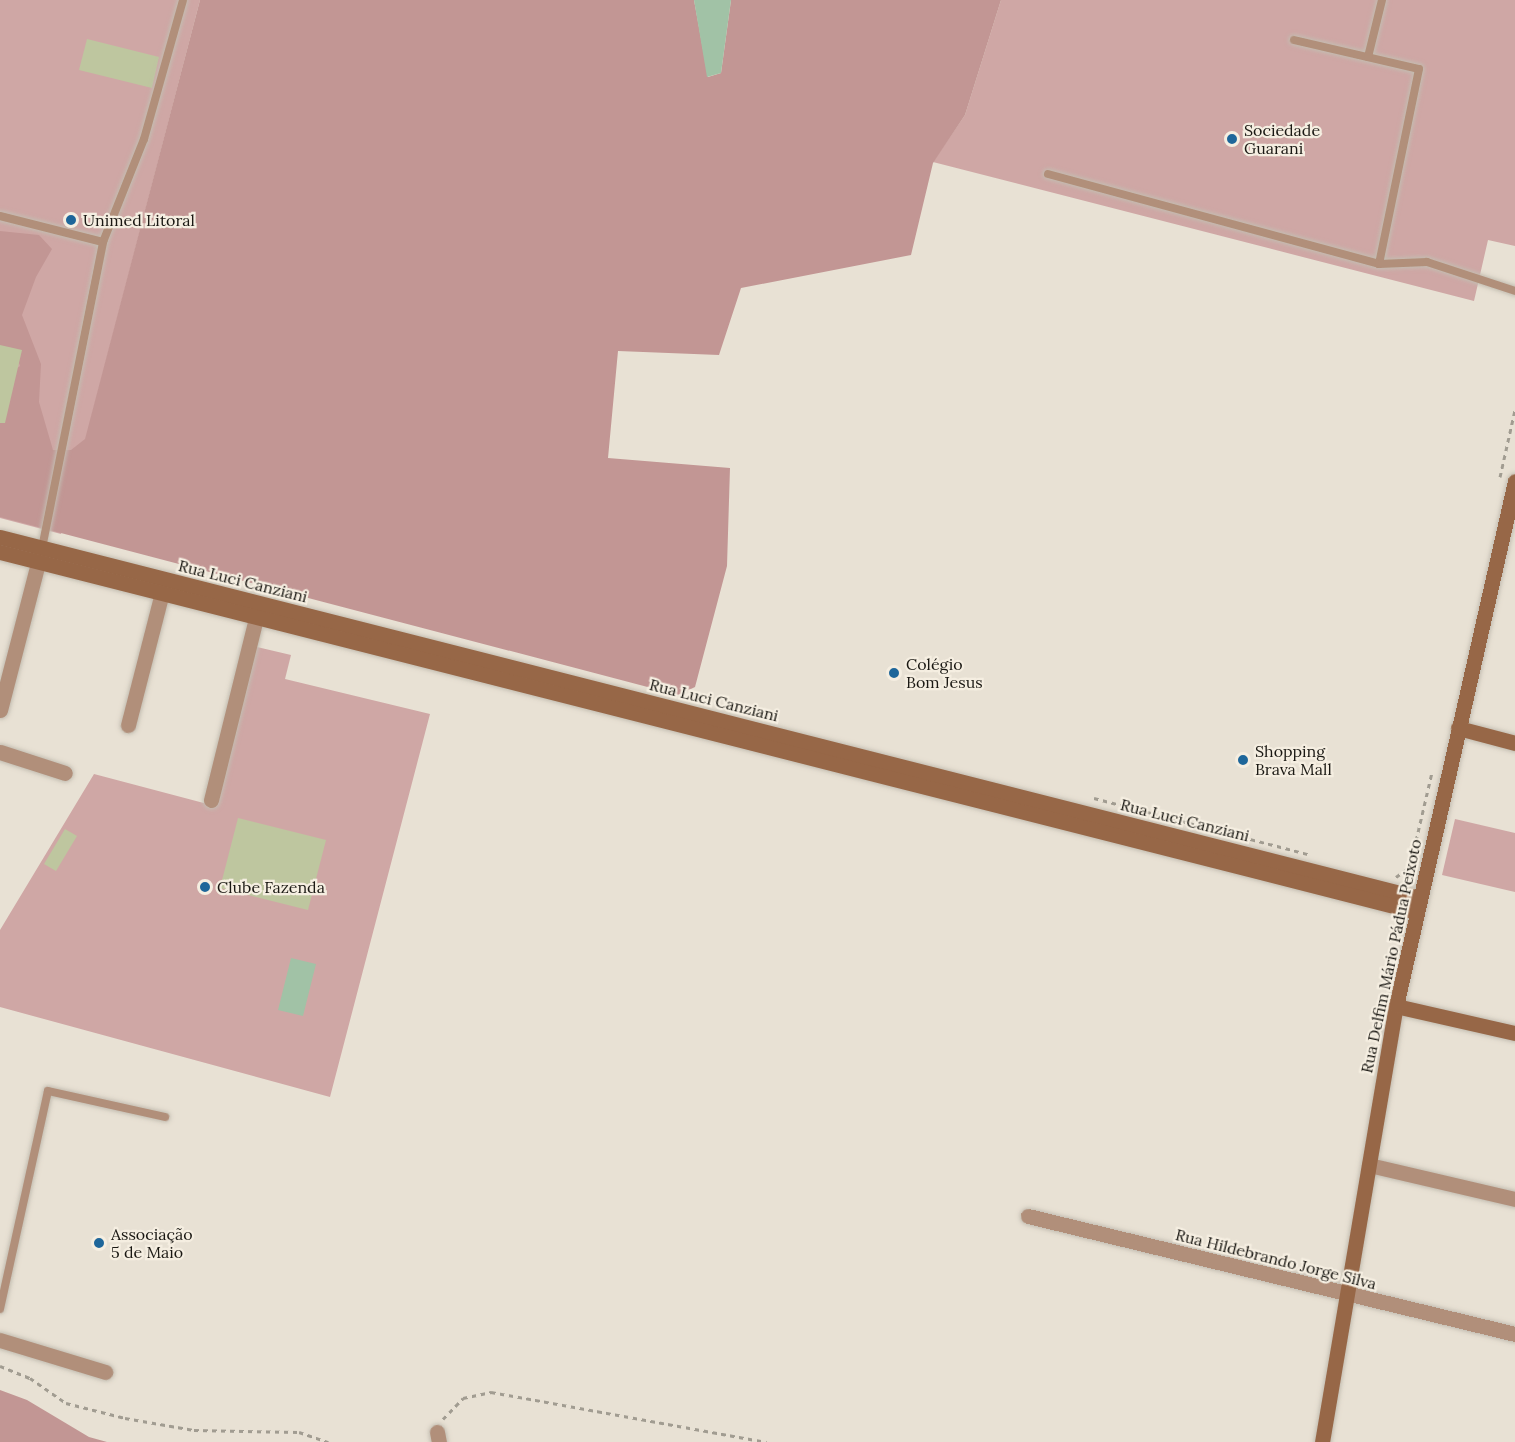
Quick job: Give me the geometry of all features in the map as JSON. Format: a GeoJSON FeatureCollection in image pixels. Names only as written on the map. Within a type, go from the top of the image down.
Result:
{"type":"FeatureCollection","features":[{"type":"Feature","properties":{"kind":"main road","name":"Rua Delfim Mário Pádua Peixoto"},"geometry":{"type":"LineString","coordinates":[[1322,1442],[1345,1294],[1396,1006],[1515,480]]}},
{"type":"Feature","properties":{"kind":"main road","name":"Rua Luci Canziani"},"geometry":{"type":"LineString","coordinates":[[0,537],[40,555],[162,593],[259,610]]}},
{"type":"Feature","properties":{"kind":"main road","name":"Rua Luci Canziani"},"geometry":{"type":"LineString","coordinates":[[0,552],[40,555],[1418,905]]}},
{"type":"Feature","properties":{"kind":"main road"},"geometry":{"type":"LineString","coordinates":[[1458,728],[1515,742]]}},
{"type":"Feature","properties":{"kind":"main road"},"geometry":{"type":"LineString","coordinates":[[1396,1006],[1515,1033]]}},
{"type":"Feature","properties":{"kind":"street"},"geometry":{"type":"LineString","coordinates":[[0,710],[40,555]]}},
{"type":"Feature","properties":{"kind":"street"},"geometry":{"type":"LineString","coordinates":[[128,724],[162,593]]}},
{"type":"Feature","properties":{"kind":"street"},"geometry":{"type":"LineString","coordinates":[[211,800],[259,610]]}},
{"type":"Feature","properties":{"kind":"street"},"geometry":{"type":"LineString","coordinates":[[0,752],[65,773]]}},
{"type":"Feature","properties":{"kind":"street"},"geometry":{"type":"LineString","coordinates":[[1369,1165],[1515,1199]]}},
{"type":"Feature","properties":{"kind":"street","name":"Rua Hildebrando Jorge Silva"},"geometry":{"type":"LineString","coordinates":[[1028,1216],[1515,1334]]}},
{"type":"Feature","properties":{"kind":"street"},"geometry":{"type":"LineString","coordinates":[[0,1340],[105,1372]]}},
{"type":"Feature","properties":{"kind":"lane"},"geometry":{"type":"LineString","coordinates":[[40,555],[103,242],[144,139],[183,0]]}},
{"type":"Feature","properties":{"kind":"lane"},"geometry":{"type":"LineString","coordinates":[[1368,57],[1382,0]]}},
{"type":"Feature","properties":{"kind":"lane"},"geometry":{"type":"LineString","coordinates":[[1294,40],[1419,69],[1379,264]]}},
{"type":"Feature","properties":{"kind":"lane"},"geometry":{"type":"LineString","coordinates":[[1048,174],[1379,264],[1427,262],[1515,291]]}},
{"type":"Feature","properties":{"kind":"lane"},"geometry":{"type":"LineString","coordinates":[[0,216],[103,242]]}},
{"type":"Feature","properties":{"kind":"lane"},"geometry":{"type":"LineString","coordinates":[[0,1309],[48,1091],[165,1116]]}},
{"type":"Feature","properties":{"kind":"path"},"geometry":{"type":"LineString","coordinates":[[1499,479],[1515,410]]}},
{"type":"Feature","properties":{"kind":"path"},"geometry":{"type":"LineString","coordinates":[[1392,877],[1407,869],[1412,858],[1433,765]]}},
{"type":"Feature","properties":{"kind":"path"},"geometry":{"type":"LineString","coordinates":[[1087,796],[1306,852],[1311,856]]}},
{"type":"Feature","properties":{"kind":"path"},"geometry":{"type":"LineString","coordinates":[[0,1366],[30,1378],[66,1403],[125,1418],[194,1430],[299,1432],[328,1442]]}},
{"type":"Feature","properties":{"kind":"path"},"geometry":{"type":"LineString","coordinates":[[438,1437],[463,1398],[491,1392],[766,1442]]}},
{"type":"Feature","properties":{"kind":"shaded area","name":"Unimed Litoral"},"geometry":{"type":"Polygon","coordinates":[[[0,0],[200,0],[61,534],[0,518],[0,0]]]}},
{"type":"Feature","properties":{"kind":"shaded area"},"geometry":{"type":"Polygon","coordinates":[[[200,0],[694,0],[708,77],[721,73],[731,0],[1001,0],[965,115],[933,163],[911,255],[741,288],[719,355],[618,351],[608,458],[730,468],[727,566],[695,687],[678,695],[0,517],[0,381],[20,366],[17,357],[0,362],[0,231],[39,235],[52,249],[36,277],[22,315],[41,364],[39,402],[53,450],[71,450],[85,439],[200,0]]]}},
{"type":"Feature","properties":{"kind":"shaded area"},"geometry":{"type":"Polygon","coordinates":[[[694,0],[731,0],[721,73],[707,77],[694,0]]]}},
{"type":"Feature","properties":{"kind":"shaded area","name":"Sociedade Guarani"},"geometry":{"type":"Polygon","coordinates":[[[1001,0],[1515,0],[1515,246],[1488,240],[1474,301],[933,162],[965,115],[1001,0]]]}},
{"type":"Feature","properties":{"kind":"shaded area","name":"Clube Fazenda"},"geometry":{"type":"Polygon","coordinates":[[[257,647],[291,655],[285,679],[430,714],[330,1097],[0,1007],[0,930],[94,774],[215,806],[257,647]]]}},
{"type":"Feature","properties":{"kind":"shaded area"},"geometry":{"type":"Polygon","coordinates":[[[1455,819],[1515,833],[1515,892],[1442,875],[1455,819]]]}},
{"type":"Feature","properties":{"kind":"shaded area"},"geometry":{"type":"Polygon","coordinates":[[[291,958],[316,964],[303,1016],[278,1010],[291,958]]]}},
{"type":"Feature","properties":{"kind":"shaded area"},"geometry":{"type":"Polygon","coordinates":[[[0,1390],[27,1400],[89,1437],[107,1442],[0,1442],[0,1390]]]}},
{"type":"Feature","properties":{"kind":"building"},"geometry":{"type":"Polygon","coordinates":[[[87,39],[159,57],[152,88],[79,70],[87,39]]]}},
{"type":"Feature","properties":{"kind":"building"},"geometry":{"type":"Polygon","coordinates":[[[0,345],[22,350],[5,423],[0,423],[0,345]]]}},
{"type":"Feature","properties":{"kind":"building"},"geometry":{"type":"Polygon","coordinates":[[[238,818],[326,840],[308,910],[220,888],[238,818]]]}},
{"type":"Feature","properties":{"kind":"building"},"geometry":{"type":"Polygon","coordinates":[[[65,829],[77,836],[56,871],[44,864],[65,829]]]}},
{"type":"Feature","properties":{"kind":"place","name":"Sociedade Guarani"},"geometry":{"type":"Point","coordinates":[1232,139]}},
{"type":"Feature","properties":{"kind":"place","name":"Unimed Litoral"},"geometry":{"type":"Point","coordinates":[71,220]}},
{"type":"Feature","properties":{"kind":"place","name":"Colégio Bom Jesus"},"geometry":{"type":"Point","coordinates":[894,673]}},
{"type":"Feature","properties":{"kind":"place","name":"Shopping Brava Mall"},"geometry":{"type":"Point","coordinates":[1243,760]}},
{"type":"Feature","properties":{"kind":"place","name":"Clube Fazenda"},"geometry":{"type":"Point","coordinates":[205,887]}},
{"type":"Feature","properties":{"kind":"place","name":"Associação 5 de Maio"},"geometry":{"type":"Point","coordinates":[99,1243]}}]}
